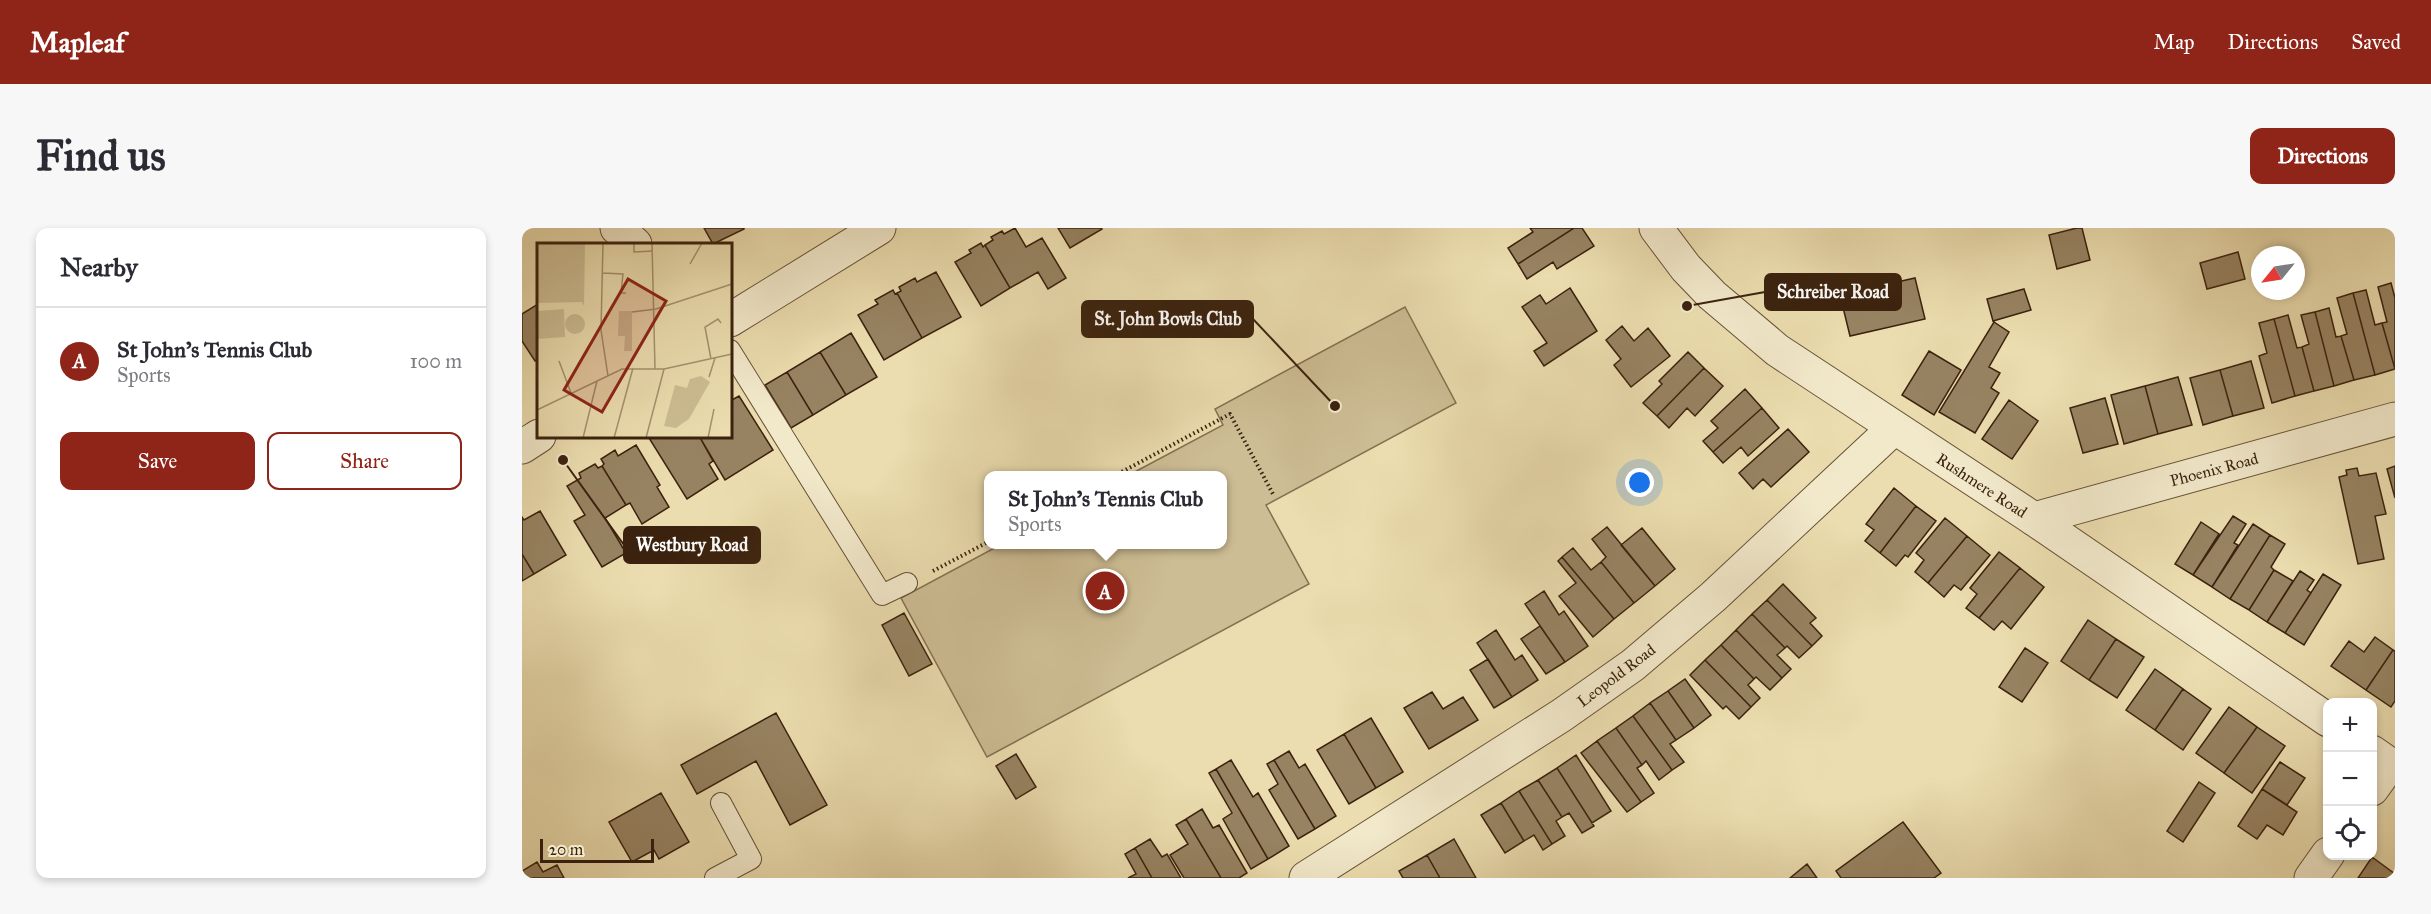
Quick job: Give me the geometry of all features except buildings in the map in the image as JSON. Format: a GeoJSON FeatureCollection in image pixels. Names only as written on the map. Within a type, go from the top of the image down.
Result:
{"type":"FeatureCollection","features":[{"type":"Feature","properties":{"kind":"street"},"geometry":{"type":"LineString","coordinates":[[617,228],[634,243]]}},
{"type":"Feature","properties":{"kind":"street"},"geometry":{"type":"LineString","coordinates":[[732,319],[879,228]]}},
{"type":"Feature","properties":{"kind":"street","name":"Rushmere Road"},"geometry":{"type":"LineString","coordinates":[[1656,228],[1686,268],[1712,295],[1768,343],[2034,519],[2323,717]]}},
{"type":"Feature","properties":{"kind":"street","name":"Phoenix Road"},"geometry":{"type":"LineString","coordinates":[[2034,519],[2395,419]]}},
{"type":"Feature","properties":{"kind":"street","name":"Leopold Road"},"geometry":{"type":"LineString","coordinates":[[1305,878],[1562,715],[1633,665],[1713,597],[1894,428]]}},
{"type":"Feature","properties":{"kind":"street"},"geometry":{"type":"LineString","coordinates":[[522,447],[537,437]]}},
{"type":"Feature","properties":{"kind":"street"},"geometry":{"type":"LineString","coordinates":[[2311,878],[2324,860]]}},
{"type":"Feature","properties":{"kind":"lane"},"geometry":{"type":"LineString","coordinates":[[732,353],[882,595],[907,583]]}},
{"type":"Feature","properties":{"kind":"lane"},"geometry":{"type":"LineString","coordinates":[[715,878],[751,859],[721,803]]}},
{"type":"Feature","properties":{"kind":"path"},"geometry":{"type":"LineString","coordinates":[[1123,471],[1230,414],[1273,494]]}},
{"type":"Feature","properties":{"kind":"path"},"geometry":{"type":"LineString","coordinates":[[907,583],[984,544]]}},
{"type":"Feature","properties":{"kind":"shaded area"},"geometry":{"type":"Polygon","coordinates":[[[1405,307],[1456,403],[1266,505],[1309,584],[987,757],[901,598],[993,549],[1227,549],[1227,471],[1137,471],[1223,425],[1215,409],[1405,307]]]}},
{"type":"Feature","properties":{"kind":"place","name":"Schreiber Road"},"geometry":{"type":"Point","coordinates":[1687,306]}},
{"type":"Feature","properties":{"kind":"place","name":"St. John Bowls Club"},"geometry":{"type":"Point","coordinates":[1335,406]}},
{"type":"Feature","properties":{"kind":"place","name":"Westbury Road"},"geometry":{"type":"Point","coordinates":[563,460]}},
{"type":"Feature","properties":{"kind":"place","name":"St John's Tennis Club"},"geometry":{"type":"Point","coordinates":[1105,591]}}]}
